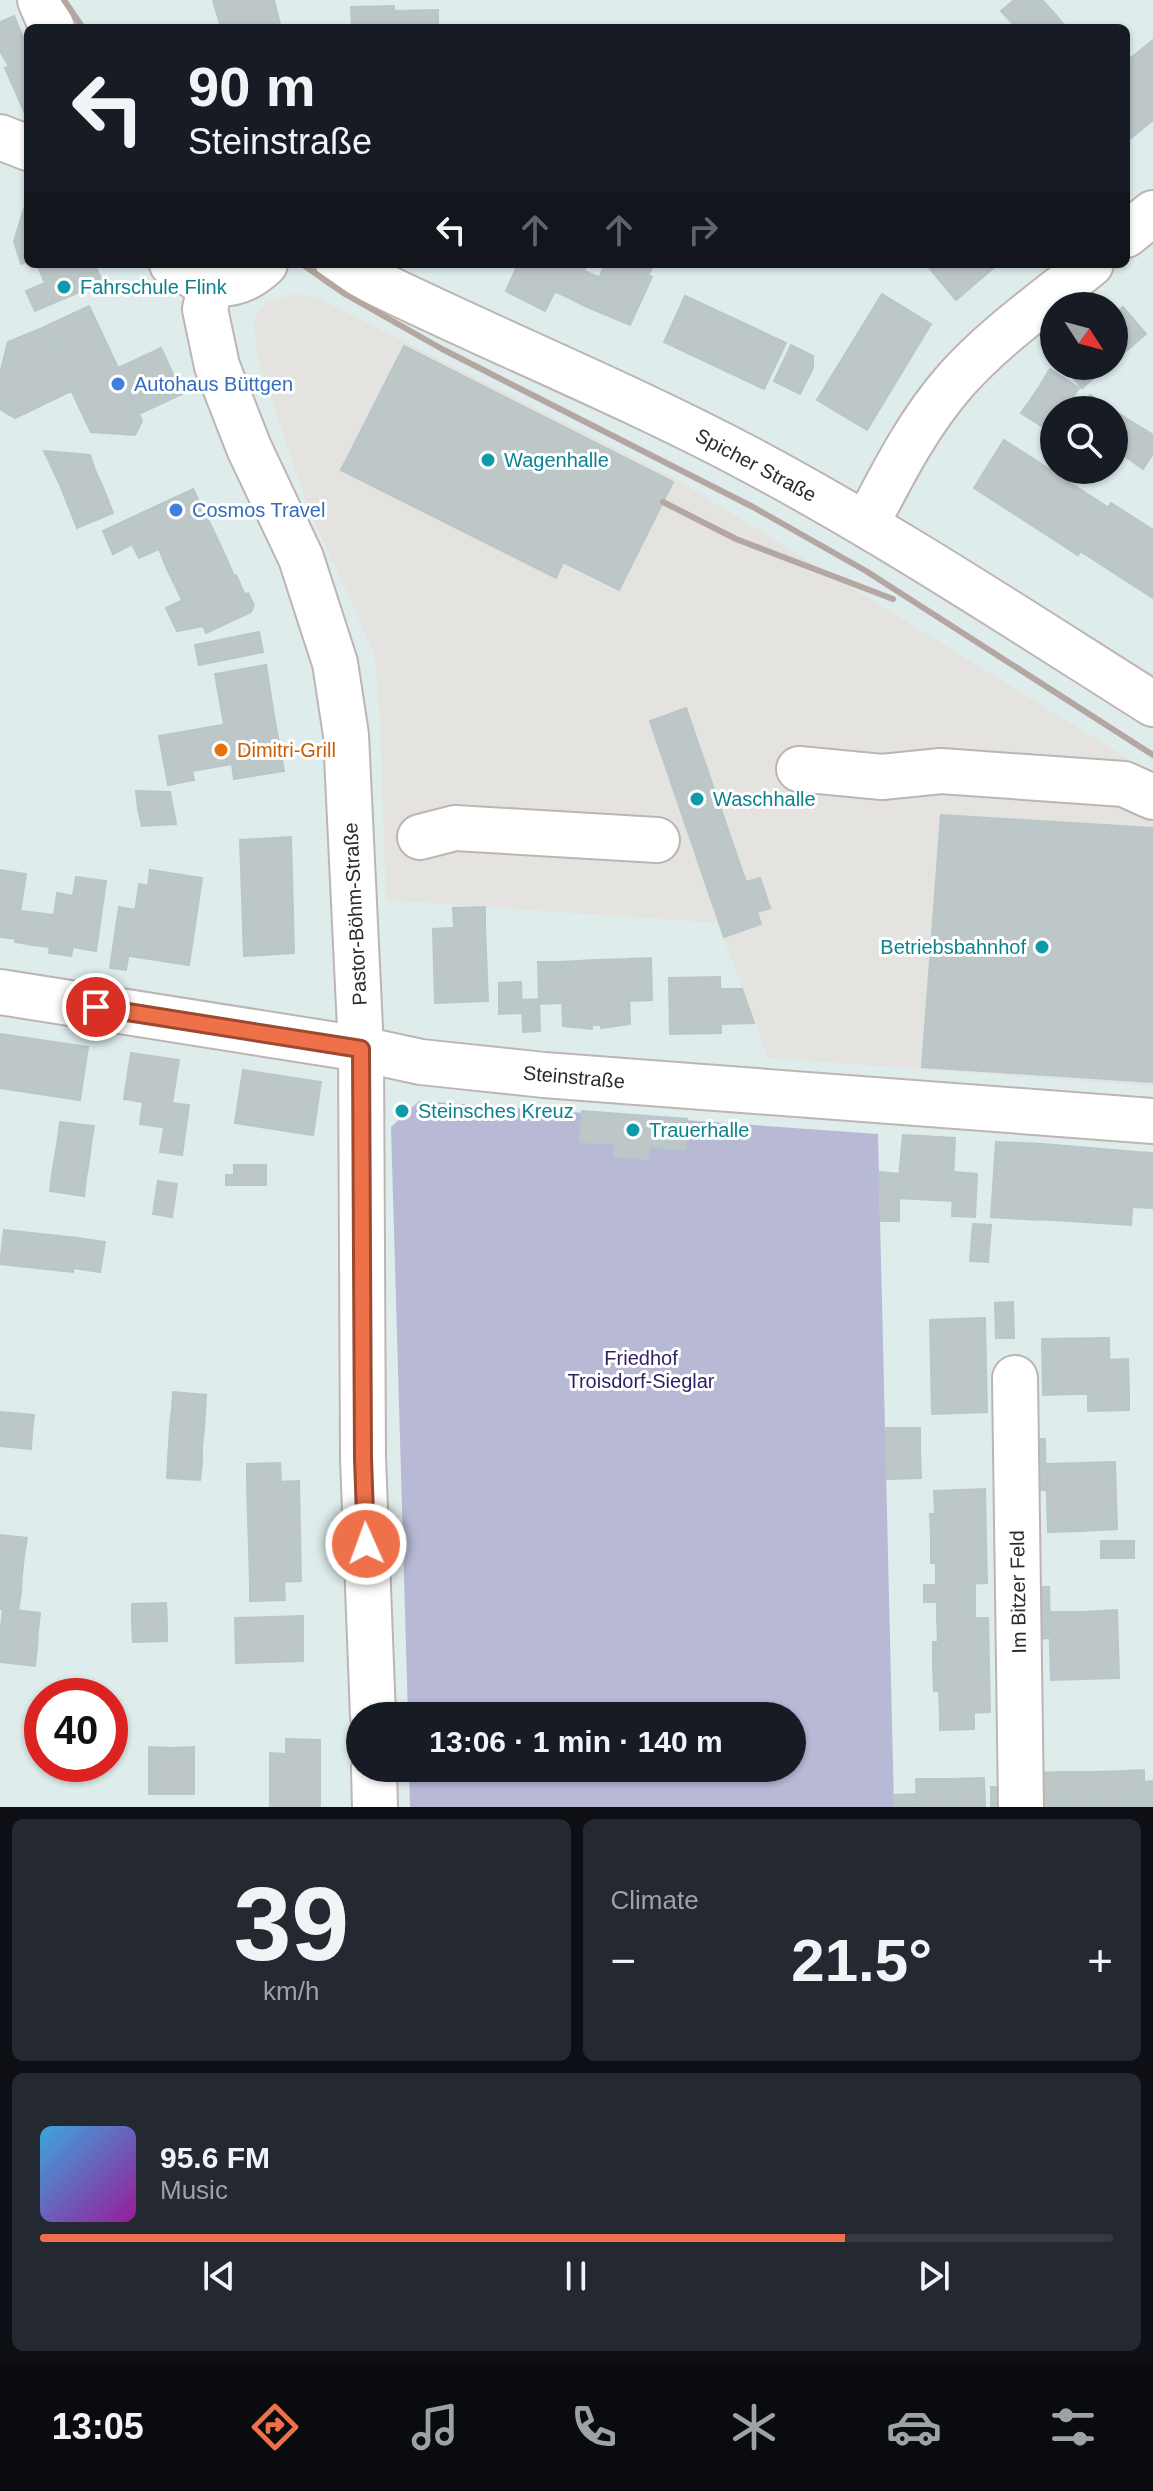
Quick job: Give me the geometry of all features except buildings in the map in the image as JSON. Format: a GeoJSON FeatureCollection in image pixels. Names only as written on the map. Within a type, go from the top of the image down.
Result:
{"type":"FeatureCollection","features":[{"type":"Feature","properties":{"kind":"street"},"geometry":{"type":"LineString","coordinates":[[40,0],[50,24]]}},
{"type":"Feature","properties":{"kind":"street"},"geometry":{"type":"LineString","coordinates":[[0,137],[24,146]]}},
{"type":"Feature","properties":{"kind":"street"},"geometry":{"type":"LineString","coordinates":[[1130,232],[1153,213]]}},
{"type":"Feature","properties":{"kind":"street"},"geometry":{"type":"LineString","coordinates":[[180,268],[211,283],[230,285],[261,268]]}},
{"type":"Feature","properties":{"kind":"street","name":"Spicher Straße"},"geometry":{"type":"LineString","coordinates":[[347,268],[625,397],[749,459],[866,525],[1153,704]]}},
{"type":"Feature","properties":{"kind":"street"},"geometry":{"type":"LineString","coordinates":[[866,525],[900,458],[956,381],[981,356],[1086,268]]}},
{"type":"Feature","properties":{"kind":"street","name":"Pastor-Böhm-Straße"},"geometry":{"type":"LineString","coordinates":[[211,283],[205,309],[217,366],[249,448],[301,558],[335,663],[346,735],[361,1049],[363,1458],[372,1702]]}},
{"type":"Feature","properties":{"kind":"street"},"geometry":{"type":"LineString","coordinates":[[799,769],[882,777],[941,771],[1124,784],[1153,797]]}},
{"type":"Feature","properties":{"kind":"street"},"geometry":{"type":"LineString","coordinates":[[420,837],[455,828],[657,840]]}},
{"type":"Feature","properties":{"kind":"street","name":"Steinstraße"},"geometry":{"type":"LineString","coordinates":[[0,992],[361,1049],[421,1062],[544,1075],[1153,1121]]}},
{"type":"Feature","properties":{"kind":"street","name":"Im Bitzer Feld"},"geometry":{"type":"LineString","coordinates":[[1015,1378],[1021,1807]]}},
{"type":"Feature","properties":{"kind":"street"},"geometry":{"type":"LineString","coordinates":[[374,1782],[375,1807]]}},
{"type":"Feature","properties":{"kind":"shaded area"},"geometry":{"type":"Polygon","coordinates":[[[293,294],[316,297],[678,480],[1153,774],[1153,1086],[768,1058],[718,923],[386,900],[379,703],[374,653],[305,500],[256,353],[254,318],[266,303],[293,294]]]}},
{"type":"Feature","properties":{"kind":"green space","name":"Friedhof Troisdorf-Sieglar"},"geometry":{"type":"Polygon","coordinates":[[[419,1101],[878,1134],[894,1807],[410,1807],[409,1782],[806,1782],[806,1702],[408,1702],[391,1127],[419,1101]]]}},
{"type":"Feature","properties":{"kind":"railway"},"geometry":{"type":"LineString","coordinates":[[64,0],[80,24]]}},
{"type":"Feature","properties":{"kind":"railway"},"geometry":{"type":"LineString","coordinates":[[308,268],[345,294],[442,349],[753,507],[866,571],[1153,755]]}},
{"type":"Feature","properties":{"kind":"railway"},"geometry":{"type":"LineString","coordinates":[[663,502],[736,539],[893,599]]}},
{"type":"Feature","properties":{"kind":"place","name":"Fahrschule Flink"},"geometry":{"type":"Point","coordinates":[64,287]}},
{"type":"Feature","properties":{"kind":"place","name":"Autohaus Büttgen"},"geometry":{"type":"Point","coordinates":[118,384]}},
{"type":"Feature","properties":{"kind":"place","name":"Wagenhalle"},"geometry":{"type":"Point","coordinates":[488,460]}},
{"type":"Feature","properties":{"kind":"place","name":"Cosmos Travel"},"geometry":{"type":"Point","coordinates":[176,510]}},
{"type":"Feature","properties":{"kind":"place","name":"Dimitri-Grill"},"geometry":{"type":"Point","coordinates":[221,750]}},
{"type":"Feature","properties":{"kind":"place","name":"Waschhalle"},"geometry":{"type":"Point","coordinates":[697,799]}},
{"type":"Feature","properties":{"kind":"place","name":"Betriebsbahnhof"},"geometry":{"type":"Point","coordinates":[1042,947]}},
{"type":"Feature","properties":{"kind":"place","name":"Steinsches Kreuz"},"geometry":{"type":"Point","coordinates":[402,1111]}},
{"type":"Feature","properties":{"kind":"place","name":"Trauerhalle"},"geometry":{"type":"Point","coordinates":[633,1130]}},
{"type":"Feature","properties":{"kind":"route"},"geometry":{"type":"LineString","coordinates":[[96,1007],[361,1049],[366,1544]]}}]}
